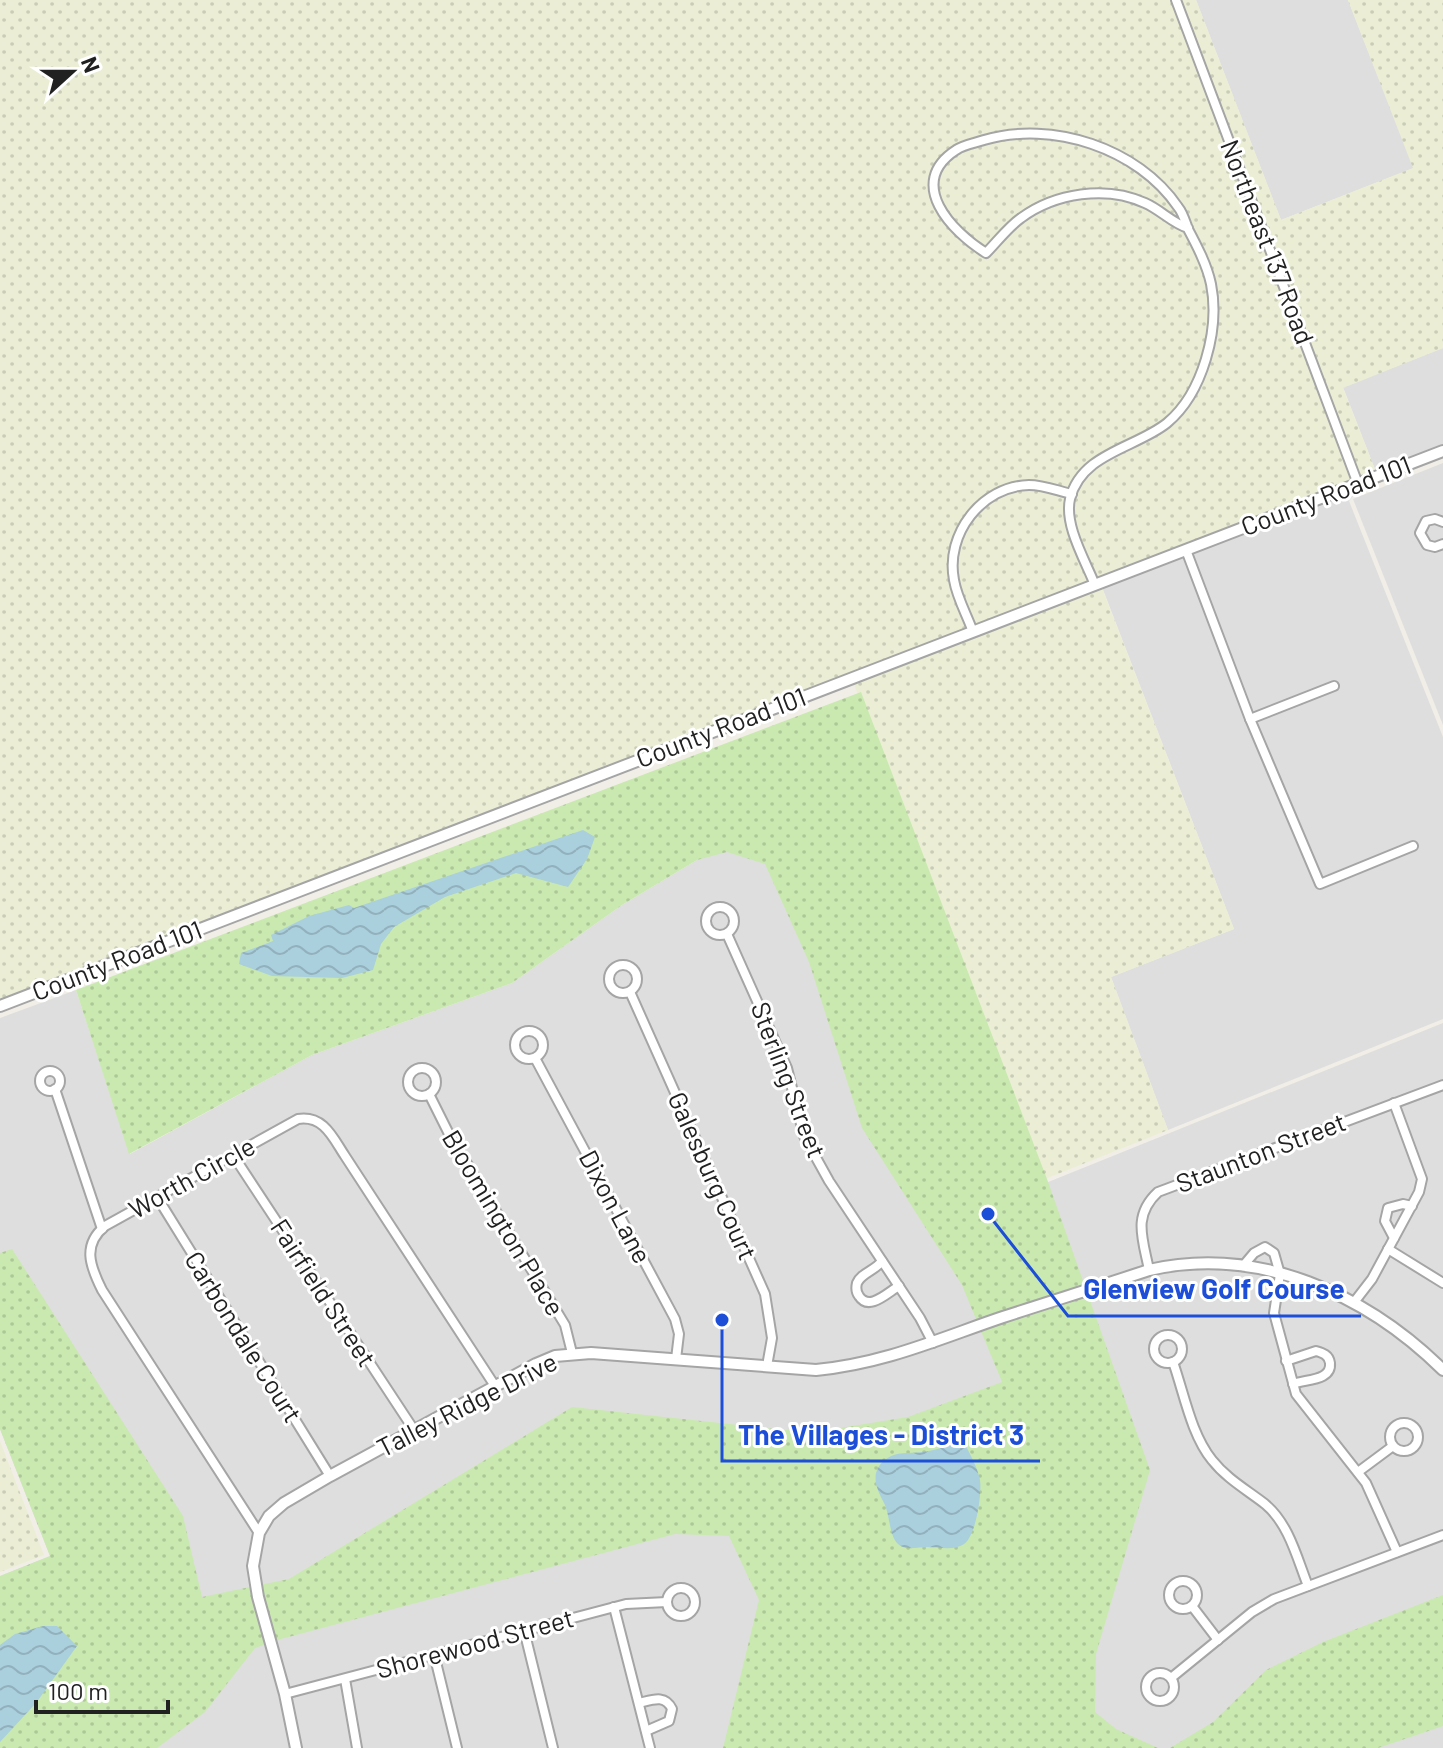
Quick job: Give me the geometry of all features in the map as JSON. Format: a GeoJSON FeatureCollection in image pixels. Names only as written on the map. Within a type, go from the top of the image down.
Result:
{"type":"FeatureCollection","features":[{"type":"Feature","properties":{"kind":"street","name":"Northeast 137 Road"},"geometry":{"type":"LineString","coordinates":[[1176,0],[1358,484]]}},
{"type":"Feature","properties":{"kind":"street"},"geometry":{"type":"LineString","coordinates":[[1095,585],[1074,533],[1069,509],[1072,494],[1086,471],[1098,461],[1145,437],[1170,420],[1199,378],[1214,328],[1211,284],[1188,228],[1179,208],[1142,170],[1092,144],[1058,136],[999,136],[957,148],[942,162],[934,182],[937,205],[949,224],[969,243],[986,253],[1018,220],[1034,209],[1070,195],[1126,196],[1146,203],[1178,225],[1188,228]]}},
{"type":"Feature","properties":{"kind":"street","name":"County Road 101"},"geometry":{"type":"LineString","coordinates":[[0,1006],[1443,451]]}},
{"type":"Feature","properties":{"kind":"street"},"geometry":{"type":"LineString","coordinates":[[973,632],[957,592],[952,566],[956,542],[969,518],[990,497],[1016,487],[1040,486],[1072,494]]}},
{"type":"Feature","properties":{"kind":"street"},"geometry":{"type":"LineString","coordinates":[[1443,522],[1435,519],[1426,521],[1420,533],[1427,545],[1435,547],[1443,544]]}},
{"type":"Feature","properties":{"kind":"street"},"geometry":{"type":"LineString","coordinates":[[1186,550],[1250,719],[1320,884],[1413,846]]}},
{"type":"Feature","properties":{"kind":"street"},"geometry":{"type":"LineString","coordinates":[[1250,719],[1334,686]]}},
{"type":"Feature","properties":{"kind":"street","name":"Sterling Street"},"geometry":{"type":"LineString","coordinates":[[727,934],[787,1068],[804,1136],[829,1181],[933,1343]]}},
{"type":"Feature","properties":{"kind":"street","name":"Galesburg Court"},"geometry":{"type":"LineString","coordinates":[[630,992],[765,1294],[772,1338],[767,1366]]}},
{"type":"Feature","properties":{"kind":"street","name":"Dixon Lane"},"geometry":{"type":"LineString","coordinates":[[535,1058],[675,1319],[679,1334],[676,1359]]}},
{"type":"Feature","properties":{"kind":"street","name":"Staunton Street"},"geometry":{"type":"LineString","coordinates":[[1149,1270],[1141,1219],[1145,1205],[1158,1192],[1443,1085]]}},
{"type":"Feature","properties":{"kind":"street"},"geometry":{"type":"LineString","coordinates":[[55,1089],[102,1229]]}},
{"type":"Feature","properties":{"kind":"street","name":"Bloomington Place"},"geometry":{"type":"LineString","coordinates":[[429,1094],[456,1145],[565,1325],[572,1353]]}},
{"type":"Feature","properties":{"kind":"street"},"geometry":{"type":"LineString","coordinates":[[1355,1301],[1372,1279],[1412,1206],[1422,1179],[1394,1103]]}},
{"type":"Feature","properties":{"kind":"street","name":"Worth Circle"},"geometry":{"type":"LineString","coordinates":[[259,1533],[93,1273],[90,1244],[102,1229],[298,1119],[309,1117],[325,1127],[495,1386]]}},
{"type":"Feature","properties":{"kind":"street","name":"Fairfield Street"},"geometry":{"type":"LineString","coordinates":[[233,1155],[414,1430]]}},
{"type":"Feature","properties":{"kind":"street","name":"Carbondale Court"},"geometry":{"type":"LineString","coordinates":[[157,1197],[330,1476]]}},
{"type":"Feature","properties":{"kind":"street"},"geometry":{"type":"LineString","coordinates":[[1394,1238],[1385,1221],[1388,1208],[1403,1204],[1412,1206]]}},
{"type":"Feature","properties":{"kind":"street","name":"Talley Ridge Drive"},"geometry":{"type":"LineString","coordinates":[[1243,1266],[1254,1253],[1265,1247],[1274,1253],[1280,1274]]}},
{"type":"Feature","properties":{"kind":"street"},"geometry":{"type":"LineString","coordinates":[[1388,1249],[1443,1283]]}},
{"type":"Feature","properties":{"kind":"street"},"geometry":{"type":"LineString","coordinates":[[882,1261],[859,1280],[856,1292],[859,1297],[876,1301],[899,1286]]}},
{"type":"Feature","properties":{"kind":"street","name":"Talley Ridge Drive"},"geometry":{"type":"LineString","coordinates":[[259,1533],[269,1516],[284,1503],[330,1476],[536,1364],[572,1353],[816,1370],[845,1367],[881,1360],[1005,1316],[1173,1265],[1243,1266],[1316,1283],[1355,1301],[1415,1343],[1443,1370]]}},
{"type":"Feature","properties":{"kind":"street"},"geometry":{"type":"LineString","coordinates":[[1280,1274],[1274,1313],[1296,1394],[1366,1483],[1397,1552]]}},
{"type":"Feature","properties":{"kind":"street"},"geometry":{"type":"LineString","coordinates":[[1286,1361],[1316,1351],[1322,1352],[1330,1362],[1330,1368],[1322,1378],[1293,1384]]}},
{"type":"Feature","properties":{"kind":"street"},"geometry":{"type":"LineString","coordinates":[[1173,1362],[1196,1429],[1211,1459],[1232,1480],[1267,1506],[1284,1526],[1308,1586]]}},
{"type":"Feature","properties":{"kind":"street"},"geometry":{"type":"LineString","coordinates":[[1358,1472],[1393,1446]]}},
{"type":"Feature","properties":{"kind":"street"},"geometry":{"type":"LineString","coordinates":[[259,1533],[253,1566],[258,1597],[285,1694],[296,1748]]}},
{"type":"Feature","properties":{"kind":"street"},"geometry":{"type":"LineString","coordinates":[[1171,1678],[1263,1606],[1443,1535]]}},
{"type":"Feature","properties":{"kind":"street","name":"Shorewood Street"},"geometry":{"type":"LineString","coordinates":[[285,1694],[626,1604],[667,1602]]}},
{"type":"Feature","properties":{"kind":"street"},"geometry":{"type":"LineString","coordinates":[[1192,1606],[1218,1640]]}},
{"type":"Feature","properties":{"kind":"street"},"geometry":{"type":"LineString","coordinates":[[614,1607],[650,1748]]}},
{"type":"Feature","properties":{"kind":"street"},"geometry":{"type":"LineString","coordinates":[[524,1630],[553,1748]]}},
{"type":"Feature","properties":{"kind":"street"},"geometry":{"type":"LineString","coordinates":[[434,1654],[457,1748]]}},
{"type":"Feature","properties":{"kind":"street"},"geometry":{"type":"LineString","coordinates":[[345,1679],[357,1748]]}},
{"type":"Feature","properties":{"kind":"street"},"geometry":{"type":"LineString","coordinates":[[639,1703],[658,1698],[672,1709],[669,1721],[646,1731]]}},
{"type":"Feature","properties":{"kind":"shaded area"},"geometry":{"type":"Polygon","coordinates":[[[1196,0],[1348,0],[1414,168],[1281,220],[1196,0]]]}},
{"type":"Feature","properties":{"kind":"shaded area"},"geometry":{"type":"Polygon","coordinates":[[[1443,348],[1443,446],[1376,472],[1343,387],[1443,348]]]}},
{"type":"Feature","properties":{"kind":"shaded area"},"geometry":{"type":"Polygon","coordinates":[[[1443,463],[1443,725],[1353,499],[1443,463]]]}},
{"type":"Feature","properties":{"kind":"shaded area"},"geometry":{"type":"Polygon","coordinates":[[[1355,490],[1349,501],[1443,737],[1443,1019],[1168,1130],[1111,977],[1234,929],[1102,587],[1355,490]]]}},
{"type":"Feature","properties":{"kind":"shaded area"},"geometry":{"type":"Polygon","coordinates":[[[743,817],[976,1211],[1443,1023],[1443,1748],[0,1748],[0,1576],[50,1556],[0,1429],[0,1018],[76,990],[130,1154],[312,1055],[512,983],[622,905],[697,860],[743,817]]]}},
{"type":"Feature","properties":{"kind":"green space"},"geometry":{"type":"Polygon","coordinates":[[[0,0],[1196,0],[1281,220],[1413,168],[1348,0],[1443,0],[1443,348],[1343,388],[1376,472],[0,1001],[0,0]]]}},
{"type":"Feature","properties":{"kind":"green space"},"geometry":{"type":"Polygon","coordinates":[[[1102,588],[1234,929],[1111,977],[1168,1130],[1045,1179],[853,682],[1102,588]]]}},
{"type":"Feature","properties":{"kind":"green space"},"geometry":{"type":"Polygon","coordinates":[[[861,692],[1047,1179],[1150,1470],[1096,1654],[1095,1712],[1116,1729],[1158,1748],[723,1748],[759,1600],[729,1536],[675,1534],[255,1648],[205,1712],[157,1748],[0,1748],[0,1576],[50,1556],[0,1429],[0,1253],[12,1249],[183,1516],[202,1597],[289,1579],[572,1407],[786,1430],[840,1428],[908,1417],[1002,1382],[962,1285],[862,1128],[809,962],[765,864],[727,852],[697,860],[622,905],[512,983],[312,1055],[129,1154],[76,990],[861,692]]]}},
{"type":"Feature","properties":{"kind":"green space"},"geometry":{"type":"Polygon","coordinates":[[[0,1441],[44,1555],[0,1572],[0,1441]]]}},
{"type":"Feature","properties":{"kind":"green space"},"geometry":{"type":"Polygon","coordinates":[[[1443,1595],[1443,1726],[1378,1748],[1170,1748],[1213,1722],[1266,1670],[1323,1642],[1443,1595]]]}},
{"type":"Feature","properties":{"kind":"water"},"geometry":{"type":"Polygon","coordinates":[[[583,830],[595,837],[587,859],[568,887],[516,873],[445,897],[394,927],[381,944],[373,970],[342,978],[272,976],[239,964],[241,953],[273,941],[271,935],[309,916],[349,905],[354,908],[583,830]]]}},
{"type":"Feature","properties":{"kind":"water"},"geometry":{"type":"Polygon","coordinates":[[[958,1443],[966,1446],[980,1480],[972,1533],[964,1544],[951,1548],[901,1546],[893,1536],[877,1486],[877,1469],[894,1455],[958,1443]]]}},
{"type":"Feature","properties":{"kind":"water"},"geometry":{"type":"Polygon","coordinates":[[[43,1626],[57,1626],[77,1646],[36,1703],[0,1742],[0,1645],[15,1634],[43,1626]]]}},
{"type":"Feature","properties":{"kind":"place","name":"Glenview Golf Course"},"geometry":{"type":"Point","coordinates":[988,1214]}},
{"type":"Feature","properties":{"kind":"place","name":"The Villages - District 3"},"geometry":{"type":"Point","coordinates":[722,1320]}}]}
